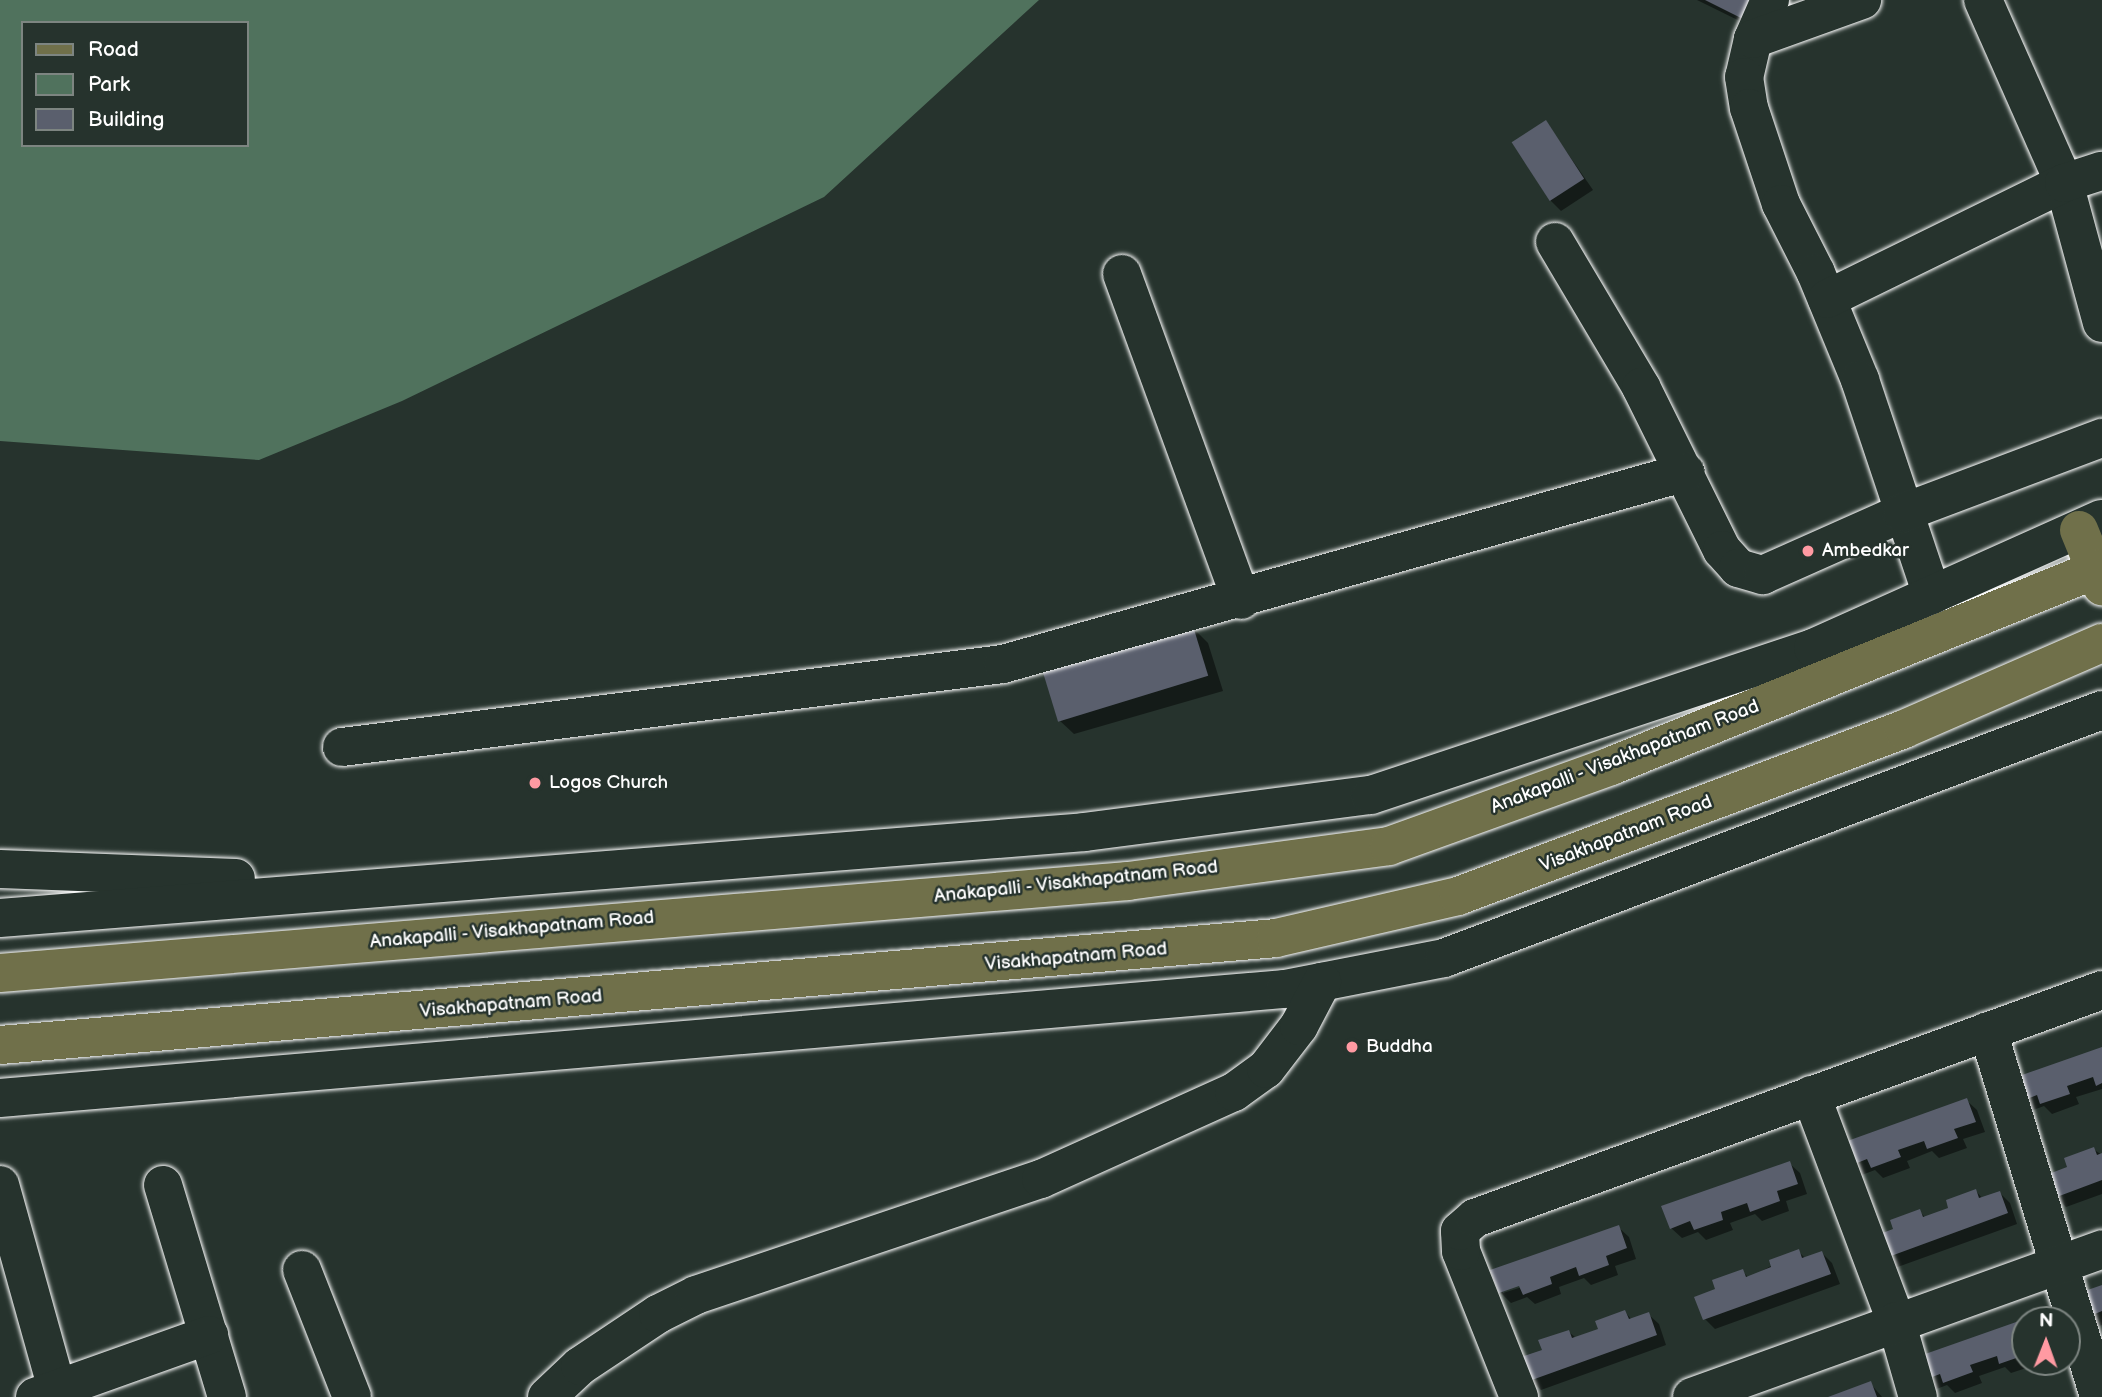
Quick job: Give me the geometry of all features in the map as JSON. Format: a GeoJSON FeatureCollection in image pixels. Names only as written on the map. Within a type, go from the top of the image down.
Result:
{"type":"FeatureCollection","features":[{"type":"Feature","properties":{"kind":"main road"},"geometry":{"type":"LineString","coordinates":[[2090,525],[2100,574]]}},
{"type":"Feature","properties":{"kind":"main road","name":"Anakapalli - Visakhapatnam Road"},"geometry":{"type":"LineString","coordinates":[[0,973],[1128,880],[1389,845],[1611,766],[2100,574]]}},
{"type":"Feature","properties":{"kind":"main road","name":"Visakhapatnam Road"},"geometry":{"type":"LineString","coordinates":[[0,1045],[1276,938],[1458,897],[1904,730],[2102,643]]}},
{"type":"Feature","properties":{"kind":"street"},"geometry":{"type":"LineString","coordinates":[[1770,0],[1753,39],[1744,77],[1749,108],[1781,204],[1827,299],[1860,380],[1902,513],[1932,595]]}},
{"type":"Feature","properties":{"kind":"street"},"geometry":{"type":"LineString","coordinates":[[1753,39],[1862,0]]}},
{"type":"Feature","properties":{"kind":"street"},"geometry":{"type":"LineString","coordinates":[[1983,0],[2064,183],[2102,323]]}},
{"type":"Feature","properties":{"kind":"street"},"geometry":{"type":"LineString","coordinates":[[1827,299],[2064,183],[2102,171]]}},
{"type":"Feature","properties":{"kind":"street"},"geometry":{"type":"LineString","coordinates":[[1555,242],[1686,472],[1721,550],[1738,568],[1763,575],[1902,513],[2102,438]]}},
{"type":"Feature","properties":{"kind":"street"},"geometry":{"type":"LineString","coordinates":[[1122,274],[1241,600]]}},
{"type":"Feature","properties":{"kind":"street"},"geometry":{"type":"LineString","coordinates":[[342,747],[1003,664],[1241,600],[1686,472]]}},
{"type":"Feature","properties":{"kind":"street"},"geometry":{"type":"LineString","coordinates":[[0,918],[1085,832],[1371,795],[1813,648],[2090,525]]}},
{"type":"Feature","properties":{"kind":"street"},"geometry":{"type":"LineString","coordinates":[[0,1098],[1272,990],[1322,982],[1444,958],[2102,710]]}},
{"type":"Feature","properties":{"kind":"street"},"geometry":{"type":"LineString","coordinates":[[2061,725],[2102,744]]}},
{"type":"Feature","properties":{"kind":"street"},"geometry":{"type":"LineString","coordinates":[[0,869],[291,881],[350,890]]}},
{"type":"Feature","properties":{"kind":"street"},"geometry":{"type":"LineString","coordinates":[[547,1397],[591,1358],[658,1314],[696,1295],[1041,1179],[1234,1092],[1266,1069],[1299,1026],[1322,982]]}},
{"type":"Feature","properties":{"kind":"street"},"geometry":{"type":"LineString","coordinates":[[1519,1397],[1461,1251],[1460,1231],[1475,1217],[2102,990]]}},
{"type":"Feature","properties":{"kind":"street"},"geometry":{"type":"LineString","coordinates":[[1988,1031],[2099,1397]]}},
{"type":"Feature","properties":{"kind":"street"},"geometry":{"type":"LineString","coordinates":[[1811,1095],[1896,1321],[1918,1397]]}},
{"type":"Feature","properties":{"kind":"street"},"geometry":{"type":"LineString","coordinates":[[0,1185],[50,1395],[209,1335]]}},
{"type":"Feature","properties":{"kind":"street"},"geometry":{"type":"LineString","coordinates":[[163,1185],[227,1397]]}},
{"type":"Feature","properties":{"kind":"street"},"geometry":{"type":"LineString","coordinates":[[1712,1393],[1896,1321],[2102,1248]]}},
{"type":"Feature","properties":{"kind":"street"},"geometry":{"type":"LineString","coordinates":[[302,1270],[352,1397]]}},
{"type":"Feature","properties":{"kind":"green space"},"geometry":{"type":"Polygon","coordinates":[[[0,0],[1039,0],[824,197],[402,401],[259,460],[0,441],[0,0]]]}},
{"type":"Feature","properties":{"kind":"building"},"geometry":{"type":"Polygon","coordinates":[[[1705,0],[1762,0],[1751,23],[1705,0]]]}},
{"type":"Feature","properties":{"kind":"building"},"geometry":{"type":"Polygon","coordinates":[[[1546,120],[1584,179],[1550,201],[1512,142],[1546,120]]]}},
{"type":"Feature","properties":{"kind":"building"},"geometry":{"type":"Polygon","coordinates":[[[1193,626],[1208,676],[1058,722],[1043,672],[1193,626]]]}},
{"type":"Feature","properties":{"kind":"building"},"geometry":{"type":"Polygon","coordinates":[[[2102,1047],[2102,1083],[2096,1086],[2093,1077],[2067,1086],[2070,1094],[2040,1104],[2037,1095],[2016,1103],[2008,1080],[2102,1047]]]}},
{"type":"Feature","properties":{"kind":"building"},"geometry":{"type":"Polygon","coordinates":[[[1967,1098],[1976,1122],[1954,1129],[1958,1138],[1927,1149],[1924,1141],[1898,1150],[1901,1157],[1871,1168],[1867,1159],[1847,1167],[1839,1144],[1967,1098]]]}},
{"type":"Feature","properties":{"kind":"building"},"geometry":{"type":"Polygon","coordinates":[[[2094,1147],[2097,1155],[2102,1153],[2102,1180],[2054,1198],[2046,1175],[2067,1167],[2064,1158],[2094,1147]]]}},
{"type":"Feature","properties":{"kind":"building"},"geometry":{"type":"Polygon","coordinates":[[[1790,1161],[1798,1184],[1777,1191],[1780,1201],[1750,1212],[1747,1203],[1721,1212],[1723,1220],[1694,1230],[1690,1221],[1670,1229],[1661,1206],[1790,1161]]]}},
{"type":"Feature","properties":{"kind":"building"},"geometry":{"type":"Polygon","coordinates":[[[1976,1189],[1979,1198],[2000,1191],[2008,1213],[1880,1260],[1872,1237],[1893,1229],[1890,1220],[1920,1209],[1923,1217],[1948,1208],[1946,1200],[1976,1189]]]}},
{"type":"Feature","properties":{"kind":"building"},"geometry":{"type":"Polygon","coordinates":[[[1619,1225],[1627,1248],[1606,1256],[1609,1265],[1579,1276],[1576,1267],[1550,1277],[1552,1284],[1523,1295],[1519,1286],[1499,1293],[1490,1270],[1619,1225]]]}},
{"type":"Feature","properties":{"kind":"building"},"geometry":{"type":"Polygon","coordinates":[[[1799,1249],[1802,1258],[1822,1251],[1831,1274],[1703,1320],[1694,1297],[1715,1289],[1712,1280],[1743,1269],[1746,1277],[1771,1267],[1769,1260],[1799,1249]]]}},
{"type":"Feature","properties":{"kind":"building"},"geometry":{"type":"Polygon","coordinates":[[[2102,1285],[2102,1311],[2085,1318],[2076,1294],[2102,1285]]]}},
{"type":"Feature","properties":{"kind":"building"},"geometry":{"type":"Polygon","coordinates":[[[1625,1310],[1629,1319],[1649,1312],[1657,1335],[1529,1381],[1521,1357],[1542,1350],[1538,1340],[1569,1330],[1572,1338],[1598,1329],[1595,1321],[1625,1310]]]}},
{"type":"Feature","properties":{"kind":"building"},"geometry":{"type":"Polygon","coordinates":[[[2011,1324],[2011,1360],[1999,1364],[1997,1356],[1970,1365],[1973,1372],[1943,1383],[1940,1374],[1919,1382],[1911,1359],[2011,1324]]]}},
{"type":"Feature","properties":{"kind":"building"},"geometry":{"type":"Polygon","coordinates":[[[1871,1381],[1877,1397],[1828,1397],[1871,1381]]]}},
{"type":"Feature","properties":{"kind":"place","name":"Ambedkar"},"geometry":{"type":"Point","coordinates":[1808,551]}},
{"type":"Feature","properties":{"kind":"place","name":"Logos Church"},"geometry":{"type":"Point","coordinates":[535,783]}},
{"type":"Feature","properties":{"kind":"place","name":"Buddha"},"geometry":{"type":"Point","coordinates":[1352,1047]}}]}
